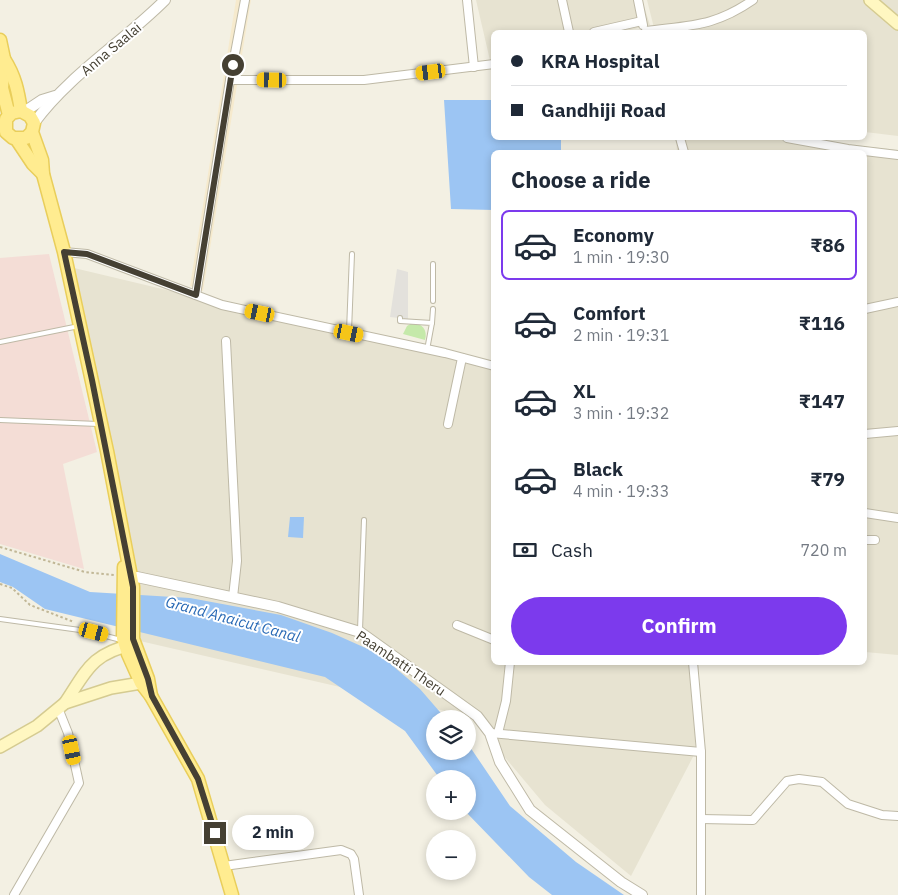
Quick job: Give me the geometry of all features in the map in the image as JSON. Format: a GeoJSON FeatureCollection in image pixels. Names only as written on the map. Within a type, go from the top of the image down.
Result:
{"type":"FeatureCollection","features":[{"type":"Feature","properties":{"kind":"main road"},"geometry":{"type":"LineString","coordinates":[[870,0],[898,24]]}},
{"type":"Feature","properties":{"kind":"main road"},"geometry":{"type":"LineString","coordinates":[[1,49],[2,88],[12,118],[6,132],[15,139],[33,164],[43,174]]}},
{"type":"Feature","properties":{"kind":"main road"},"geometry":{"type":"LineString","coordinates":[[12,118],[30,116],[64,252],[126,552],[129,582],[128,642],[152,696],[198,779],[232,895]]}},
{"type":"Feature","properties":{"kind":"main road"},"geometry":{"type":"LineString","coordinates":[[0,144],[26,138],[33,127]]}},
{"type":"Feature","properties":{"kind":"main road"},"geometry":{"type":"LineString","coordinates":[[0,746],[37,726],[62,706],[92,661],[128,642]]}},
{"type":"Feature","properties":{"kind":"main road"},"geometry":{"type":"LineString","coordinates":[[62,706],[110,688],[145,681]]}},
{"type":"Feature","properties":{"kind":"street","name":"Anna Saalai"},"geometry":{"type":"LineString","coordinates":[[33,127],[55,96],[138,26],[165,0]]}},
{"type":"Feature","properties":{"kind":"street"},"geometry":{"type":"LineString","coordinates":[[196,295],[230,80],[246,0]]}},
{"type":"Feature","properties":{"kind":"street"},"geometry":{"type":"LineString","coordinates":[[467,0],[474,66]]}},
{"type":"Feature","properties":{"kind":"street"},"geometry":{"type":"LineString","coordinates":[[562,0],[569,30]]}},
{"type":"Feature","properties":{"kind":"street"},"geometry":{"type":"LineString","coordinates":[[638,0],[645,30]]}},
{"type":"Feature","properties":{"kind":"street"},"geometry":{"type":"LineString","coordinates":[[660,30],[710,23],[733,14],[753,0]]}},
{"type":"Feature","properties":{"kind":"street"},"geometry":{"type":"LineString","coordinates":[[603,30],[642,21]]}},
{"type":"Feature","properties":{"kind":"street"},"geometry":{"type":"LineString","coordinates":[[230,80],[364,80],[491,64]]}},
{"type":"Feature","properties":{"kind":"street","name":"Anna Saalai"},"geometry":{"type":"LineString","coordinates":[[12,118],[42,100],[55,96]]}},
{"type":"Feature","properties":{"kind":"street"},"geometry":{"type":"LineString","coordinates":[[796,140],[843,150]]}},
{"type":"Feature","properties":{"kind":"street"},"geometry":{"type":"LineString","coordinates":[[867,153],[898,155]]}},
{"type":"Feature","properties":{"kind":"street"},"geometry":{"type":"LineString","coordinates":[[64,252],[87,254],[222,305],[491,365]]}},
{"type":"Feature","properties":{"kind":"street"},"geometry":{"type":"LineString","coordinates":[[867,309],[898,302]]}},
{"type":"Feature","properties":{"kind":"street"},"geometry":{"type":"LineString","coordinates":[[226,341],[237,561],[233,597]]}},
{"type":"Feature","properties":{"kind":"street"},"geometry":{"type":"LineString","coordinates":[[448,424],[462,358]]}},
{"type":"Feature","properties":{"kind":"street"},"geometry":{"type":"LineString","coordinates":[[867,434],[898,431]]}},
{"type":"Feature","properties":{"kind":"street"},"geometry":{"type":"LineString","coordinates":[[867,513],[898,518]]}},
{"type":"Feature","properties":{"kind":"street"},"geometry":{"type":"LineString","coordinates":[[867,540],[876,540]]}},
{"type":"Feature","properties":{"kind":"street","name":"Paambatti Theru"},"geometry":{"type":"LineString","coordinates":[[129,582],[233,597],[278,607],[360,632],[477,716],[494,733],[500,762],[530,810],[620,882],[642,895]]}},
{"type":"Feature","properties":{"kind":"street"},"geometry":{"type":"LineString","coordinates":[[457,625],[491,639]]}},
{"type":"Feature","properties":{"kind":"street"},"geometry":{"type":"LineString","coordinates":[[510,665],[506,701],[494,733],[701,752]]}},
{"type":"Feature","properties":{"kind":"street"},"geometry":{"type":"LineString","coordinates":[[693,665],[701,752],[701,895]]}},
{"type":"Feature","properties":{"kind":"street"},"geometry":{"type":"LineString","coordinates":[[14,895],[79,783],[62,706]]}},
{"type":"Feature","properties":{"kind":"street"},"geometry":{"type":"LineString","coordinates":[[701,819],[752,820],[787,781],[799,779],[822,782],[848,804],[882,815],[898,816]]}},
{"type":"Feature","properties":{"kind":"street"},"geometry":{"type":"LineString","coordinates":[[224,866],[342,850],[351,854],[354,860],[359,895]]}},
{"type":"Feature","properties":{"kind":"lane"},"geometry":{"type":"LineString","coordinates":[[349,333],[352,254]]}},
{"type":"Feature","properties":{"kind":"lane"},"geometry":{"type":"LineString","coordinates":[[433,264],[433,301]]}},
{"type":"Feature","properties":{"kind":"lane"},"geometry":{"type":"LineString","coordinates":[[427,350],[433,309]]}},
{"type":"Feature","properties":{"kind":"lane"},"geometry":{"type":"LineString","coordinates":[[400,318],[400,321],[432,323]]}},
{"type":"Feature","properties":{"kind":"lane"},"geometry":{"type":"LineString","coordinates":[[0,342],[80,326]]}},
{"type":"Feature","properties":{"kind":"lane"},"geometry":{"type":"LineString","coordinates":[[0,420],[101,424]]}},
{"type":"Feature","properties":{"kind":"lane"},"geometry":{"type":"LineString","coordinates":[[360,632],[364,520]]}},
{"type":"Feature","properties":{"kind":"lane"},"geometry":{"type":"LineString","coordinates":[[0,620],[87,631],[128,642]]}},
{"type":"Feature","properties":{"kind":"path"},"geometry":{"type":"LineString","coordinates":[[0,547],[85,572],[129,582]]}},
{"type":"Feature","properties":{"kind":"path"},"geometry":{"type":"LineString","coordinates":[[0,584],[12,588],[30,605],[80,624]]}},
{"type":"Feature","properties":{"kind":"shaded area"},"geometry":{"type":"Polygon","coordinates":[[[236,0],[251,0],[203,291],[190,286],[236,0]]]}},
{"type":"Feature","properties":{"kind":"shaded area"},"geometry":{"type":"Polygon","coordinates":[[[476,0],[642,0],[650,25],[630,30],[491,30],[491,65],[476,0]]]}},
{"type":"Feature","properties":{"kind":"shaded area"},"geometry":{"type":"Polygon","coordinates":[[[647,0],[898,0],[898,136],[867,132],[867,30],[654,30],[647,0]]]}},
{"type":"Feature","properties":{"kind":"shaded area"},"geometry":{"type":"Polygon","coordinates":[[[676,140],[809,140],[898,150],[898,655],[867,652],[867,150],[677,150],[676,140]]]}},
{"type":"Feature","properties":{"kind":"shaded area"},"geometry":{"type":"Polygon","coordinates":[[[49,254],[97,452],[63,464],[84,569],[0,544],[0,258],[49,254]]]}},
{"type":"Feature","properties":{"kind":"shaded area"},"geometry":{"type":"Polygon","coordinates":[[[74,268],[491,367],[491,665],[698,665],[695,753],[631,876],[545,805],[476,723],[476,710],[441,710],[127,638],[116,467],[74,268]]]}},
{"type":"Feature","properties":{"kind":"shaded area"},"geometry":{"type":"Polygon","coordinates":[[[397,269],[408,272],[408,319],[390,317],[397,269]]]}},
{"type":"Feature","properties":{"kind":"green space"},"geometry":{"type":"Polygon","coordinates":[[[412,323],[419,324],[425,330],[425,340],[403,334],[407,326],[412,323]]]}},
{"type":"Feature","properties":{"kind":"water"},"geometry":{"type":"Polygon","coordinates":[[[444,100],[491,100],[491,140],[561,140],[561,150],[491,150],[491,210],[451,209],[444,100]]]}},
{"type":"Feature","properties":{"kind":"water"},"geometry":{"type":"Polygon","coordinates":[[[290,517],[304,517],[303,538],[288,537],[290,517]]]}},
{"type":"Feature","properties":{"kind":"water","name":"Grand Anaicut Canal"},"geometry":{"type":"Polygon","coordinates":[[[0,554],[90,592],[190,598],[281,615],[332,633],[379,654],[420,689],[438,710],[426,710],[426,760],[405,731],[325,677],[45,609],[13,587],[0,582],[0,554]]]}},
{"type":"Feature","properties":{"kind":"water"},"geometry":{"type":"Polygon","coordinates":[[[476,756],[510,806],[576,862],[624,895],[552,895],[529,877],[474,820],[476,820],[476,770],[433,770],[426,760],[476,760],[476,756]]]}},
{"type":"Feature","properties":{"kind":"route"},"geometry":{"type":"LineString","coordinates":[[215,833],[198,779],[152,696],[148,679],[133,639],[133,587],[107,451],[64,252],[87,254],[196,295],[233,65]]}}]}
